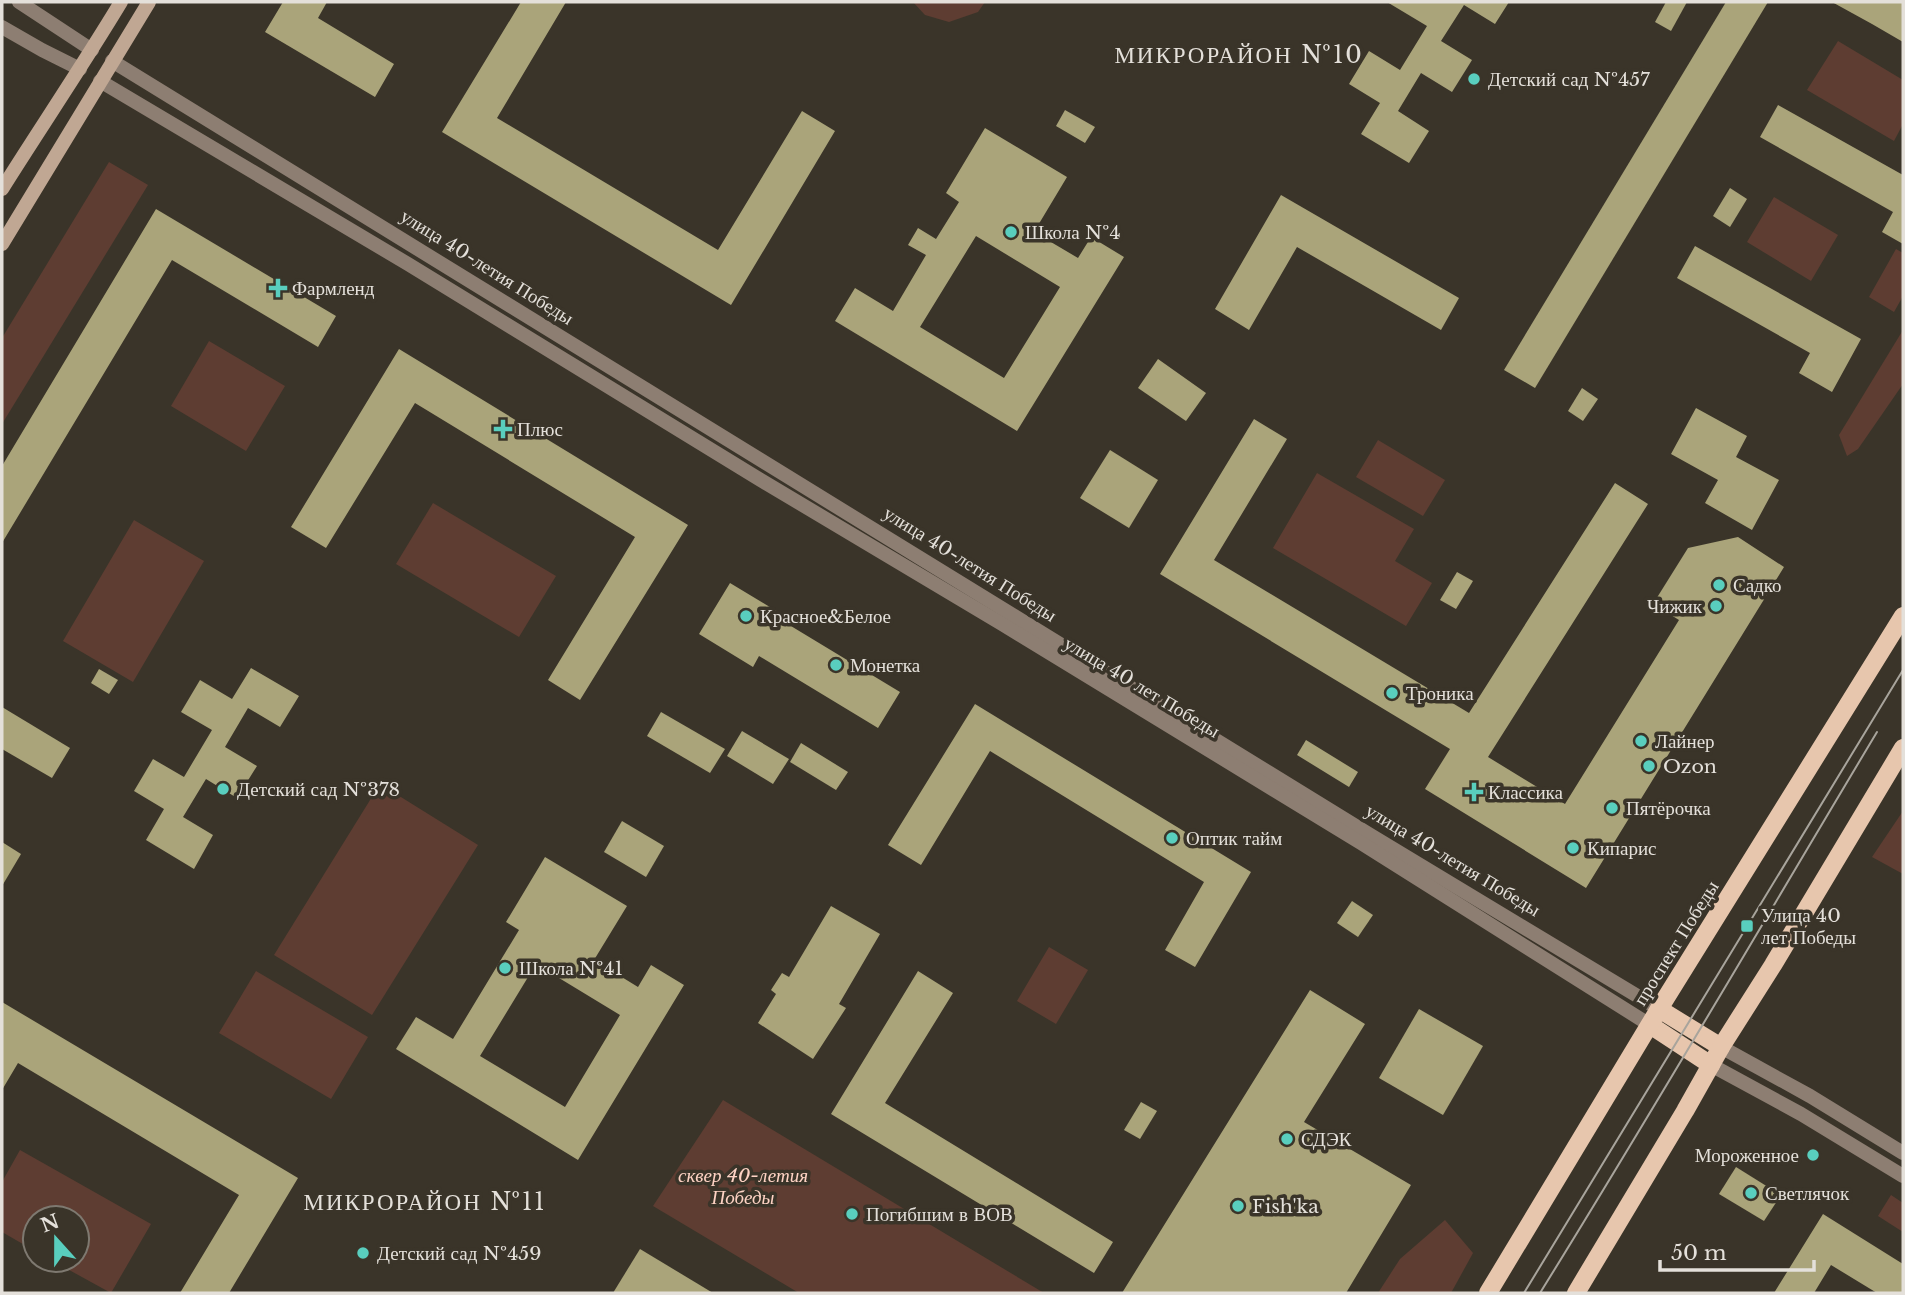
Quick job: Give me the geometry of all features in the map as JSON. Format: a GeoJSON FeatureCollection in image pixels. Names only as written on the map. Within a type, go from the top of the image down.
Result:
{"type":"FeatureCollection","features":[{"type":"Feature","properties":{"kind":"main road"},"geometry":{"type":"LineString","coordinates":[[2,189],[121,2]]}},
{"type":"Feature","properties":{"kind":"main road"},"geometry":{"type":"LineString","coordinates":[[2,244],[149,2]]}},
{"type":"Feature","properties":{"kind":"main road","name":"улица 40-летия Победы"},"geometry":{"type":"LineString","coordinates":[[92,50],[112,61]]}},
{"type":"Feature","properties":{"kind":"main road","name":"улица 40-летия Победы"},"geometry":{"type":"LineString","coordinates":[[80,69],[100,81]]}},
{"type":"Feature","properties":{"kind":"main road","name":"проспект Победы"},"geometry":{"type":"LineString","coordinates":[[1488,1293],[1659,1009],[1903,617]]}},
{"type":"Feature","properties":{"kind":"main road"},"geometry":{"type":"LineString","coordinates":[[1576,1293],[1721,1047],[1903,748]]}},
{"type":"Feature","properties":{"kind":"main road","name":"улица 40-летия Победы"},"geometry":{"type":"LineString","coordinates":[[1659,1009],[1721,1047]]}},
{"type":"Feature","properties":{"kind":"main road","name":"улица 40-летия Победы"},"geometry":{"type":"LineString","coordinates":[[1650,1025],[1711,1065]]}},
{"type":"Feature","properties":{"kind":"street","name":"улица 40-летия Победы"},"geometry":{"type":"LineString","coordinates":[[19,2],[92,50]]}},
{"type":"Feature","properties":{"kind":"street","name":"улица 40-летия Победы"},"geometry":{"type":"LineString","coordinates":[[2,27],[80,69]]}},
{"type":"Feature","properties":{"kind":"street","name":"улица 40-летия Победы"},"geometry":{"type":"LineString","coordinates":[[112,61],[699,422],[1006,619],[1659,1009]]}},
{"type":"Feature","properties":{"kind":"street","name":"улица 40-летия Победы"},"geometry":{"type":"LineString","coordinates":[[100,81],[408,264],[759,479]]}},
{"type":"Feature","properties":{"kind":"street"},"geometry":{"type":"LineString","coordinates":[[408,264],[417,249]]}},
{"type":"Feature","properties":{"kind":"street"},"geometry":{"type":"LineString","coordinates":[[690,437],[699,422]]}},
{"type":"Feature","properties":{"kind":"street","name":"улица 40 лет Победы"},"geometry":{"type":"LineString","coordinates":[[759,479],[1006,619],[1361,843]]}},
{"type":"Feature","properties":{"kind":"street","name":"улица 40-летия Победы"},"geometry":{"type":"LineString","coordinates":[[1361,843],[1650,1025]]}},
{"type":"Feature","properties":{"kind":"street","name":"улица 40-летия Победы"},"geometry":{"type":"LineString","coordinates":[[1721,1047],[1810,1096],[1903,1153]]}},
{"type":"Feature","properties":{"kind":"street","name":"улица 40-летия Победы"},"geometry":{"type":"LineString","coordinates":[[1711,1065],[1801,1114],[1903,1176]]}},
{"type":"Feature","properties":{"kind":"green space"},"geometry":{"type":"Polygon","coordinates":[[[913,2],[985,2],[978,12],[949,22],[925,15],[913,2]]]}},
{"type":"Feature","properties":{"kind":"green space"},"geometry":{"type":"Polygon","coordinates":[[[1838,41],[1903,80],[1903,124],[1894,141],[1807,90],[1838,41]]]}},
{"type":"Feature","properties":{"kind":"green space"},"geometry":{"type":"Polygon","coordinates":[[[109,162],[148,185],[2,424],[2,338],[109,162]]]}},
{"type":"Feature","properties":{"kind":"green space"},"geometry":{"type":"Polygon","coordinates":[[[1774,197],[1838,235],[1811,281],[1747,242],[1774,197]]]}},
{"type":"Feature","properties":{"kind":"green space"},"geometry":{"type":"Polygon","coordinates":[[[1896,249],[1903,253],[1903,296],[1894,312],[1869,297],[1896,249]]]}},
{"type":"Feature","properties":{"kind":"green space"},"geometry":{"type":"Polygon","coordinates":[[[1903,330],[1903,384],[1858,449],[1847,456],[1839,435],[1903,330]]]}},
{"type":"Feature","properties":{"kind":"green space"},"geometry":{"type":"Polygon","coordinates":[[[209,341],[285,386],[246,451],[171,406],[209,341]]]}},
{"type":"Feature","properties":{"kind":"green space"},"geometry":{"type":"Polygon","coordinates":[[[1378,440],[1445,480],[1423,516],[1356,477],[1378,440]]]}},
{"type":"Feature","properties":{"kind":"green space"},"geometry":{"type":"Polygon","coordinates":[[[1317,473],[1414,529],[1395,561],[1432,583],[1406,626],[1273,548],[1317,473]]]}},
{"type":"Feature","properties":{"kind":"green space"},"geometry":{"type":"Polygon","coordinates":[[[433,503],[556,576],[519,637],[396,564],[433,503]]]}},
{"type":"Feature","properties":{"kind":"green space"},"geometry":{"type":"Polygon","coordinates":[[[134,520],[204,561],[133,682],[63,641],[134,520]]]}},
{"type":"Feature","properties":{"kind":"green space"},"geometry":{"type":"Polygon","coordinates":[[[380,784],[478,845],[372,1015],[274,955],[380,784]]]}},
{"type":"Feature","properties":{"kind":"green space"},"geometry":{"type":"Polygon","coordinates":[[[1903,811],[1903,874],[1872,857],[1903,811]]]}},
{"type":"Feature","properties":{"kind":"green space"},"geometry":{"type":"Polygon","coordinates":[[[1049,947],[1088,970],[1056,1024],[1017,1001],[1049,947]]]}},
{"type":"Feature","properties":{"kind":"green space"},"geometry":{"type":"Polygon","coordinates":[[[256,971],[368,1037],[331,1099],[219,1033],[256,971]]]}},
{"type":"Feature","properties":{"kind":"green space","name":"сквер 40-летия Победы"},"geometry":{"type":"Polygon","coordinates":[[[723,1100],[1044,1293],[799,1293],[653,1206],[723,1100]]]}},
{"type":"Feature","properties":{"kind":"green space"},"geometry":{"type":"Polygon","coordinates":[[[20,1150],[151,1224],[111,1293],[76,1274],[91,1274],[91,1204],[21,1204],[21,1243],[2,1232],[2,1182],[20,1150]]]}},
{"type":"Feature","properties":{"kind":"green space"},"geometry":{"type":"Polygon","coordinates":[[[1891,1195],[1903,1203],[1903,1232],[1878,1216],[1891,1195]]]}},
{"type":"Feature","properties":{"kind":"green space"},"geometry":{"type":"Polygon","coordinates":[[[1445,1220],[1473,1253],[1451,1293],[1378,1293],[1400,1259],[1445,1220]]]}},
{"type":"Feature","properties":{"kind":"building"},"geometry":{"type":"Polygon","coordinates":[[[283,2],[327,2],[318,18],[394,64],[375,97],[265,32],[283,2]]]}},
{"type":"Feature","properties":{"kind":"building"},"geometry":{"type":"Polygon","coordinates":[[[521,2],[566,2],[497,118],[718,250],[802,111],[835,131],[731,305],[442,132],[521,2]]]}},
{"type":"Feature","properties":{"kind":"building"},"geometry":{"type":"Polygon","coordinates":[[[1387,2],[1509,2],[1495,24],[1464,5],[1441,41],[1472,60],[1452,92],[1421,73],[1398,111],[1429,131],[1409,163],[1361,134],[1380,103],[1349,84],[1369,51],[1400,70],[1427,26],[1387,2]]]}},
{"type":"Feature","properties":{"kind":"building"},"geometry":{"type":"Polygon","coordinates":[[[1666,2],[1687,2],[1671,31],[1655,22],[1666,2]]]}},
{"type":"Feature","properties":{"kind":"building"},"geometry":{"type":"Polygon","coordinates":[[[1726,2],[1768,2],[1535,388],[1504,370],[1726,2]]]}},
{"type":"Feature","properties":{"kind":"building"},"geometry":{"type":"Polygon","coordinates":[[[1832,2],[1903,2],[1903,42],[1872,24],[1832,2]]]}},
{"type":"Feature","properties":{"kind":"building"},"geometry":{"type":"Polygon","coordinates":[[[1778,105],[1903,175],[1903,244],[1882,232],[1893,212],[1760,137],[1778,105]]]}},
{"type":"Feature","properties":{"kind":"building"},"geometry":{"type":"Polygon","coordinates":[[[1065,110],[1095,127],[1085,143],[1056,126],[1065,110]]]}},
{"type":"Feature","properties":{"kind":"building"},"geometry":{"type":"Polygon","coordinates":[[[985,128],[1067,177],[1034,232],[1078,258],[1091,237],[1124,257],[1017,431],[835,321],[855,288],[893,311],[926,255],[908,245],[918,228],[936,239],[959,202],[946,193],[985,128]],[[976,236],[920,327],[1004,378],[1060,287],[976,236]]]}},
{"type":"Feature","properties":{"kind":"building"},"geometry":{"type":"Polygon","coordinates":[[[1730,188],[1747,199],[1730,227],[1713,216],[1730,188]]]}},
{"type":"Feature","properties":{"kind":"building"},"geometry":{"type":"Polygon","coordinates":[[[1281,195],[1459,298],[1441,330],[1297,247],[1249,330],[1215,309],[1281,195]]]}},
{"type":"Feature","properties":{"kind":"building"},"geometry":{"type":"Polygon","coordinates":[[[156,209],[336,316],[318,347],[172,260],[2,543],[2,466],[156,209]]]}},
{"type":"Feature","properties":{"kind":"building"},"geometry":{"type":"Polygon","coordinates":[[[1695,246],[1861,339],[1832,392],[1799,373],[1810,353],[1677,278],[1695,246]]]}},
{"type":"Feature","properties":{"kind":"building"},"geometry":{"type":"Polygon","coordinates":[[[399,349],[688,525],[580,700],[548,680],[635,537],[415,403],[326,548],[291,527],[399,349]]]}},
{"type":"Feature","properties":{"kind":"building"},"geometry":{"type":"Polygon","coordinates":[[[1158,359],[1206,393],[1186,421],[1138,388],[1158,359]]]}},
{"type":"Feature","properties":{"kind":"building"},"geometry":{"type":"Polygon","coordinates":[[[1582,388],[1598,399],[1583,421],[1568,411],[1582,388]]]}},
{"type":"Feature","properties":{"kind":"building"},"geometry":{"type":"Polygon","coordinates":[[[1696,408],[1747,436],[1736,457],[1779,480],[1752,530],[1705,503],[1718,480],[1671,454],[1696,408]]]}},
{"type":"Feature","properties":{"kind":"building"},"geometry":{"type":"Polygon","coordinates":[[[1254,419],[1287,439],[1214,560],[1469,713],[1615,483],[1648,504],[1488,757],[1565,804],[1679,620],[1653,604],[1688,548],[1738,537],[1784,567],[1586,888],[1425,789],[1450,749],[1160,574],[1254,419]]]}},
{"type":"Feature","properties":{"kind":"building"},"geometry":{"type":"Polygon","coordinates":[[[1110,450],[1158,480],[1129,528],[1080,498],[1110,450]]]}},
{"type":"Feature","properties":{"kind":"building"},"geometry":{"type":"Polygon","coordinates":[[[1457,572],[1473,581],[1456,609],[1440,600],[1457,572]]]}},
{"type":"Feature","properties":{"kind":"building"},"geometry":{"type":"Polygon","coordinates":[[[730,583],[783,615],[781,620],[900,692],[878,728],[759,656],[753,667],[699,634],[730,583]]]}},
{"type":"Feature","properties":{"kind":"building"},"geometry":{"type":"Polygon","coordinates":[[[251,668],[299,696],[280,727],[248,708],[225,747],[257,766],[237,798],[206,779],[183,817],[213,835],[194,869],[146,840],[164,809],[134,791],[153,759],[184,777],[212,730],[181,712],[200,680],[232,699],[251,668]]]}},
{"type":"Feature","properties":{"kind":"building"},"geometry":{"type":"Polygon","coordinates":[[[99,669],[118,680],[109,694],[91,683],[99,669]]]}},
{"type":"Feature","properties":{"kind":"building"},"geometry":{"type":"Polygon","coordinates":[[[975,704],[1251,872],[1195,967],[1165,950],[1204,882],[990,751],[921,865],[888,845],[975,704]]]}},
{"type":"Feature","properties":{"kind":"building"},"geometry":{"type":"Polygon","coordinates":[[[2,707],[70,748],[52,778],[2,749],[2,707]]]}},
{"type":"Feature","properties":{"kind":"building"},"geometry":{"type":"Polygon","coordinates":[[[661,712],[725,749],[710,773],[647,736],[661,712]]]}},
{"type":"Feature","properties":{"kind":"building"},"geometry":{"type":"Polygon","coordinates":[[[742,731],[789,759],[773,784],[727,756],[742,731]]]}},
{"type":"Feature","properties":{"kind":"building"},"geometry":{"type":"Polygon","coordinates":[[[1306,740],[1358,772],[1349,787],[1297,755],[1306,740]]]}},
{"type":"Feature","properties":{"kind":"building"},"geometry":{"type":"Polygon","coordinates":[[[801,743],[848,772],[836,790],[790,762],[801,743]]]}},
{"type":"Feature","properties":{"kind":"building"},"geometry":{"type":"Polygon","coordinates":[[[622,821],[664,846],[646,877],[604,852],[622,821]]]}},
{"type":"Feature","properties":{"kind":"building"},"geometry":{"type":"Polygon","coordinates":[[[2,842],[21,854],[2,886],[2,842]]]}},
{"type":"Feature","properties":{"kind":"building"},"geometry":{"type":"Polygon","coordinates":[[[545,857],[627,906],[594,960],[638,987],[651,965],[684,985],[578,1160],[396,1049],[416,1017],[453,1039],[519,930],[506,922],[545,857]],[[536,964],[480,1056],[565,1107],[620,1015],[536,964]]]}},
{"type":"Feature","properties":{"kind":"building"},"geometry":{"type":"Polygon","coordinates":[[[1352,901],[1373,915],[1358,937],[1337,923],[1352,901]]]}},
{"type":"Feature","properties":{"kind":"building"},"geometry":{"type":"Polygon","coordinates":[[[831,906],[880,934],[839,1004],[846,1008],[813,1059],[758,1023],[776,994],[771,990],[782,973],[789,977],[831,906]]]}},
{"type":"Feature","properties":{"kind":"building"},"geometry":{"type":"Polygon","coordinates":[[[918,971],[953,993],[885,1103],[1113,1242],[1094,1273],[831,1114],[918,971]]]}},
{"type":"Feature","properties":{"kind":"building"},"geometry":{"type":"Polygon","coordinates":[[[1310,990],[1365,1024],[1304,1122],[1411,1185],[1346,1293],[1122,1293],[1310,990]]]}},
{"type":"Feature","properties":{"kind":"building"},"geometry":{"type":"Polygon","coordinates":[[[2,1002],[298,1178],[229,1293],[180,1293],[239,1195],[18,1063],[2,1090],[2,1002]]]}},
{"type":"Feature","properties":{"kind":"building"},"geometry":{"type":"Polygon","coordinates":[[[1419,1009],[1483,1046],[1443,1115],[1379,1078],[1419,1009]]]}},
{"type":"Feature","properties":{"kind":"building"},"geometry":{"type":"Polygon","coordinates":[[[1141,1102],[1157,1111],[1140,1139],[1124,1130],[1141,1102]]]}},
{"type":"Feature","properties":{"kind":"building"},"geometry":{"type":"Polygon","coordinates":[[[1736,1167],[1781,1195],[1764,1221],[1719,1194],[1736,1167]]]}},
{"type":"Feature","properties":{"kind":"building"},"geometry":{"type":"Polygon","coordinates":[[[1823,1214],[1903,1264],[1903,1293],[1877,1293],[1831,1265],[1814,1293],[1774,1293],[1823,1214]]]}},
{"type":"Feature","properties":{"kind":"building"},"geometry":{"type":"Polygon","coordinates":[[[640,1249],[713,1293],[613,1293],[640,1249]]]}},
{"type":"Feature","properties":{"kind":"tram line"},"geometry":{"type":"LineString","coordinates":[[1524,1293],[1903,670]]}},
{"type":"Feature","properties":{"kind":"tram line"},"geometry":{"type":"LineString","coordinates":[[1540,1293],[1668,1084],[1877,732]]}},
{"type":"Feature","properties":{"kind":"place","name":"Детский сад №457"},"geometry":{"type":"Point","coordinates":[1474,79]}},
{"type":"Feature","properties":{"kind":"place","name":"Школа №4"},"geometry":{"type":"Point","coordinates":[1011,232]}},
{"type":"Feature","properties":{"kind":"place","name":"Фармленд"},"geometry":{"type":"Point","coordinates":[278,288]}},
{"type":"Feature","properties":{"kind":"place","name":"Плюс"},"geometry":{"type":"Point","coordinates":[503,429]}},
{"type":"Feature","properties":{"kind":"place","name":"Садко"},"geometry":{"type":"Point","coordinates":[1719,585]}},
{"type":"Feature","properties":{"kind":"place","name":"Чижик"},"geometry":{"type":"Point","coordinates":[1716,606]}},
{"type":"Feature","properties":{"kind":"place","name":"Красное&Белое"},"geometry":{"type":"Point","coordinates":[746,616]}},
{"type":"Feature","properties":{"kind":"place","name":"Монетка"},"geometry":{"type":"Point","coordinates":[836,665]}},
{"type":"Feature","properties":{"kind":"place","name":"Троника"},"geometry":{"type":"Point","coordinates":[1392,693]}},
{"type":"Feature","properties":{"kind":"place","name":"Лайнер"},"geometry":{"type":"Point","coordinates":[1641,741]}},
{"type":"Feature","properties":{"kind":"place","name":"Ozon"},"geometry":{"type":"Point","coordinates":[1649,766]}},
{"type":"Feature","properties":{"kind":"place","name":"Детский сад №378"},"geometry":{"type":"Point","coordinates":[223,789]}},
{"type":"Feature","properties":{"kind":"place","name":"Классика"},"geometry":{"type":"Point","coordinates":[1474,792]}},
{"type":"Feature","properties":{"kind":"place","name":"Пятёрочка"},"geometry":{"type":"Point","coordinates":[1612,808]}},
{"type":"Feature","properties":{"kind":"place","name":"Оптик тайм"},"geometry":{"type":"Point","coordinates":[1172,838]}},
{"type":"Feature","properties":{"kind":"place","name":"Кипарис"},"geometry":{"type":"Point","coordinates":[1573,848]}},
{"type":"Feature","properties":{"kind":"place","name":"Улица 40 лет Победы"},"geometry":{"type":"Point","coordinates":[1747,926]}},
{"type":"Feature","properties":{"kind":"place","name":"Школа №41"},"geometry":{"type":"Point","coordinates":[505,968]}},
{"type":"Feature","properties":{"kind":"place","name":"СДЭК"},"geometry":{"type":"Point","coordinates":[1287,1139]}},
{"type":"Feature","properties":{"kind":"place","name":"Мороженное"},"geometry":{"type":"Point","coordinates":[1813,1155]}},
{"type":"Feature","properties":{"kind":"place","name":"Светлячок"},"geometry":{"type":"Point","coordinates":[1751,1193]}},
{"type":"Feature","properties":{"kind":"place","name":"Fish'ka"},"geometry":{"type":"Point","coordinates":[1238,1206]}},
{"type":"Feature","properties":{"kind":"place","name":"Погибшим в ВОВ"},"geometry":{"type":"Point","coordinates":[852,1214]}},
{"type":"Feature","properties":{"kind":"place","name":"Детский сад №459"},"geometry":{"type":"Point","coordinates":[363,1253]}},
{"type":"Feature","properties":{"kind":"district","name":"МИКРОРАЙОН №10"},"geometry":{"type":"Point","coordinates":[1239,55]}},
{"type":"Feature","properties":{"kind":"district","name":"МИКРОРАЙОН №11"},"geometry":{"type":"Point","coordinates":[425,1202]}}]}
